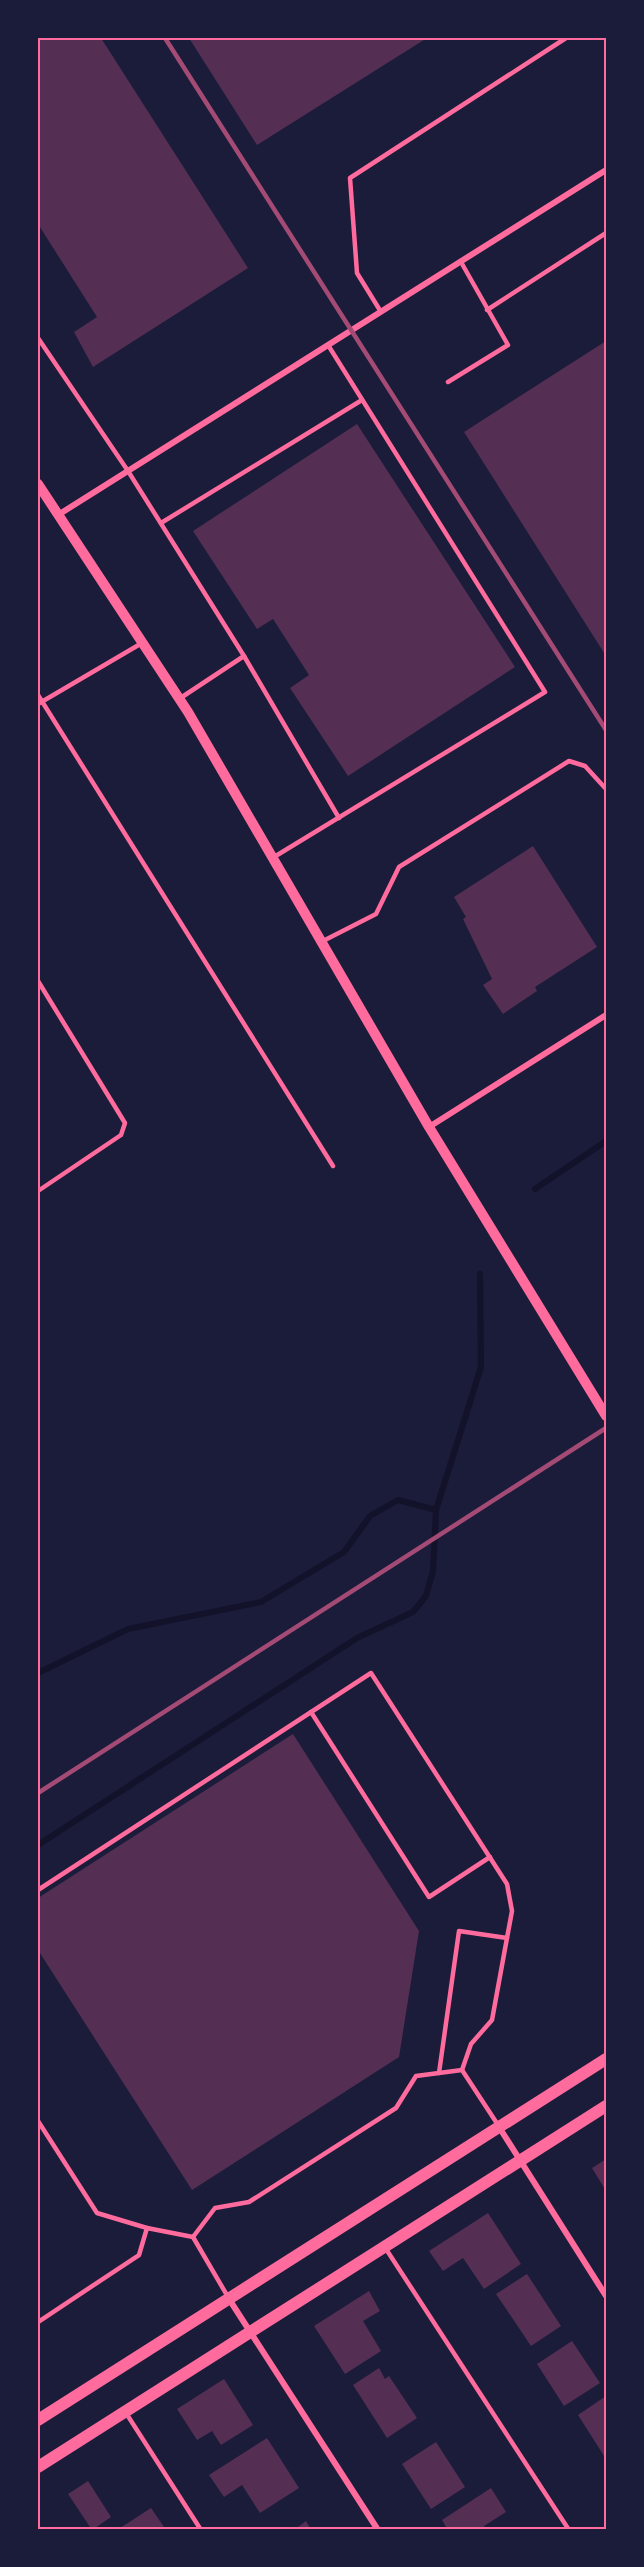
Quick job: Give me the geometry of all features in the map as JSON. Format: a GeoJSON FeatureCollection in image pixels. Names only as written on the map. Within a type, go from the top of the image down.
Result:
{"type":"FeatureCollection","features":[{"type":"Feature","properties":{"kind":"main road"},"geometry":{"type":"LineString","coordinates":[[38,2420],[606,2059]]}},
{"type":"Feature","properties":{"kind":"main road"},"geometry":{"type":"LineString","coordinates":[[38,2467],[606,2106]]}},
{"type":"Feature","properties":{"kind":"street"},"geometry":{"type":"LineString","coordinates":[[58,515],[606,170]]}},
{"type":"Feature","properties":{"kind":"street"},"geometry":{"type":"LineString","coordinates":[[38,484],[180,699],[271,859],[429,1127],[606,1416]]}},
{"type":"Feature","properties":{"kind":"street"},"geometry":{"type":"LineString","coordinates":[[429,1127],[606,1015]]}},
{"type":"Feature","properties":{"kind":"street"},"geometry":{"type":"LineString","coordinates":[[499,2127],[606,2296]]}},
{"type":"Feature","properties":{"kind":"street"},"geometry":{"type":"LineString","coordinates":[[229,2299],[378,2529]]}},
{"type":"Feature","properties":{"kind":"lane"},"geometry":{"type":"LineString","coordinates":[[381,312],[357,273],[350,178],[566,38]]}},
{"type":"Feature","properties":{"kind":"lane"},"geometry":{"type":"LineString","coordinates":[[488,310],[606,233]]}},
{"type":"Feature","properties":{"kind":"lane"},"geometry":{"type":"LineString","coordinates":[[448,382],[508,345],[461,262]]}},
{"type":"Feature","properties":{"kind":"lane"},"geometry":{"type":"LineString","coordinates":[[38,338],[161,523],[244,656],[339,818]]}},
{"type":"Feature","properties":{"kind":"lane"},"geometry":{"type":"LineString","coordinates":[[271,859],[545,692],[328,345]]}},
{"type":"Feature","properties":{"kind":"lane"},"geometry":{"type":"LineString","coordinates":[[161,523],[362,400]]}},
{"type":"Feature","properties":{"kind":"lane"},"geometry":{"type":"LineString","coordinates":[[40,703],[142,643]]}},
{"type":"Feature","properties":{"kind":"lane"},"geometry":{"type":"LineString","coordinates":[[180,699],[244,656]]}},
{"type":"Feature","properties":{"kind":"lane"},"geometry":{"type":"LineString","coordinates":[[38,695],[40,703],[333,1166]]}},
{"type":"Feature","properties":{"kind":"lane"},"geometry":{"type":"LineString","coordinates":[[320,942],[376,914],[399,867],[569,761],[585,766],[606,789]]}},
{"type":"Feature","properties":{"kind":"lane"},"geometry":{"type":"LineString","coordinates":[[38,981],[125,1123],[122,1135],[38,1191]]}},
{"type":"Feature","properties":{"kind":"lane"},"geometry":{"type":"LineString","coordinates":[[38,1890],[371,1673],[507,1884],[512,1911],[492,2020],[471,2044],[462,2070]]}},
{"type":"Feature","properties":{"kind":"lane"},"geometry":{"type":"LineString","coordinates":[[311,1712],[429,1897],[490,1857]]}},
{"type":"Feature","properties":{"kind":"lane"},"geometry":{"type":"LineString","coordinates":[[439,2073],[459,1931],[507,1938]]}},
{"type":"Feature","properties":{"kind":"lane"},"geometry":{"type":"LineString","coordinates":[[193,2237],[215,2208],[249,2202],[396,2108],[416,2076],[462,2070]]}},
{"type":"Feature","properties":{"kind":"lane"},"geometry":{"type":"LineString","coordinates":[[462,2070],[499,2127]]}},
{"type":"Feature","properties":{"kind":"lane"},"geometry":{"type":"LineString","coordinates":[[38,2121],[98,2213],[147,2228],[193,2237],[229,2299]]}},
{"type":"Feature","properties":{"kind":"lane"},"geometry":{"type":"LineString","coordinates":[[38,2322],[139,2255],[147,2228]]}},
{"type":"Feature","properties":{"kind":"lane"},"geometry":{"type":"LineString","coordinates":[[385,2247],[569,2529]]}},
{"type":"Feature","properties":{"kind":"lane"},"geometry":{"type":"LineString","coordinates":[[125,2412],[201,2529]]}},
{"type":"Feature","properties":{"kind":"building"},"geometry":{"type":"Polygon","coordinates":[[[38,38],[101,38],[248,268],[93,367],[74,332],[97,317],[38,224],[38,38]]]}},
{"type":"Feature","properties":{"kind":"building"},"geometry":{"type":"Polygon","coordinates":[[[189,38],[427,38],[257,145],[189,38]]]}},
{"type":"Feature","properties":{"kind":"building"},"geometry":{"type":"Polygon","coordinates":[[[606,341],[606,656],[464,432],[606,341]]]}},
{"type":"Feature","properties":{"kind":"building"},"geometry":{"type":"Polygon","coordinates":[[[357,424],[515,667],[348,776],[290,688],[309,675],[273,619],[257,629],[193,531],[357,424]]]}},
{"type":"Feature","properties":{"kind":"building"},"geometry":{"type":"Polygon","coordinates":[[[533,846],[597,947],[535,987],[537,991],[503,1014],[483,985],[492,979],[463,919],[466,917],[454,897],[533,846]]]}},
{"type":"Feature","properties":{"kind":"building"},"geometry":{"type":"Polygon","coordinates":[[[293,1734],[419,1931],[399,2057],[192,2190],[38,1950],[38,1898],[293,1734]]]}},
{"type":"Feature","properties":{"kind":"building"},"geometry":{"type":"Polygon","coordinates":[[[606,2159],[606,2191],[592,2168],[606,2159]]]}},
{"type":"Feature","properties":{"kind":"building"},"geometry":{"type":"Polygon","coordinates":[[[488,2213],[521,2264],[484,2289],[463,2258],[443,2271],[429,2251],[488,2213]]]}},
{"type":"Feature","properties":{"kind":"building"},"geometry":{"type":"Polygon","coordinates":[[[527,2274],[561,2326],[531,2346],[496,2294],[527,2274]]]}},
{"type":"Feature","properties":{"kind":"building"},"geometry":{"type":"Polygon","coordinates":[[[369,2291],[380,2311],[363,2321],[381,2351],[345,2374],[314,2326],[369,2291]]]}},
{"type":"Feature","properties":{"kind":"building"},"geometry":{"type":"Polygon","coordinates":[[[572,2341],[600,2383],[564,2406],[537,2364],[572,2341]]]}},
{"type":"Feature","properties":{"kind":"building"},"geometry":{"type":"Polygon","coordinates":[[[379,2368],[385,2379],[389,2376],[417,2418],[387,2438],[353,2385],[379,2368]]]}},
{"type":"Feature","properties":{"kind":"building"},"geometry":{"type":"Polygon","coordinates":[[[224,2379],[253,2425],[221,2445],[212,2431],[197,2440],[177,2409],[224,2379]]]}},
{"type":"Feature","properties":{"kind":"building"},"geometry":{"type":"Polygon","coordinates":[[[606,2396],[606,2459],[578,2415],[606,2396]]]}},
{"type":"Feature","properties":{"kind":"building"},"geometry":{"type":"Polygon","coordinates":[[[267,2438],[299,2488],[260,2513],[242,2485],[224,2497],[209,2475],[267,2438]]]}},
{"type":"Feature","properties":{"kind":"building"},"geometry":{"type":"Polygon","coordinates":[[[436,2442],[465,2487],[431,2509],[402,2464],[436,2442]]]}},
{"type":"Feature","properties":{"kind":"building"},"geometry":{"type":"Polygon","coordinates":[[[88,2481],[111,2517],[92,2530],[68,2494],[88,2481]]]}},
{"type":"Feature","properties":{"kind":"building"},"geometry":{"type":"Polygon","coordinates":[[[491,2488],[506,2512],[484,2526],[486,2530],[448,2530],[442,2520],[491,2488]]]}},
{"type":"Feature","properties":{"kind":"building"},"geometry":{"type":"Polygon","coordinates":[[[151,2508],[166,2530],[117,2530],[151,2508]]]}},
{"type":"Feature","properties":{"kind":"building"},"geometry":{"type":"Polygon","coordinates":[[[306,2521],[311,2530],[294,2530],[306,2521]]]}},
{"type":"Feature","properties":{"kind":"waterway"},"geometry":{"type":"LineString","coordinates":[[535,1189],[606,1141]]}},
{"type":"Feature","properties":{"kind":"waterway"},"geometry":{"type":"LineString","coordinates":[[38,1845],[357,1638],[413,1612],[426,1596],[433,1571],[436,1510],[481,1367],[480,1274]]}},
{"type":"Feature","properties":{"kind":"waterway"},"geometry":{"type":"LineString","coordinates":[[38,1673],[128,1629],[261,1602],[344,1552],[370,1516],[398,1500],[436,1510]]}},
{"type":"Feature","properties":{"kind":"railway"},"geometry":{"type":"LineString","coordinates":[[165,38],[606,730]]}},
{"type":"Feature","properties":{"kind":"railway"},"geometry":{"type":"LineString","coordinates":[[38,1793],[606,1428]]}}]}
